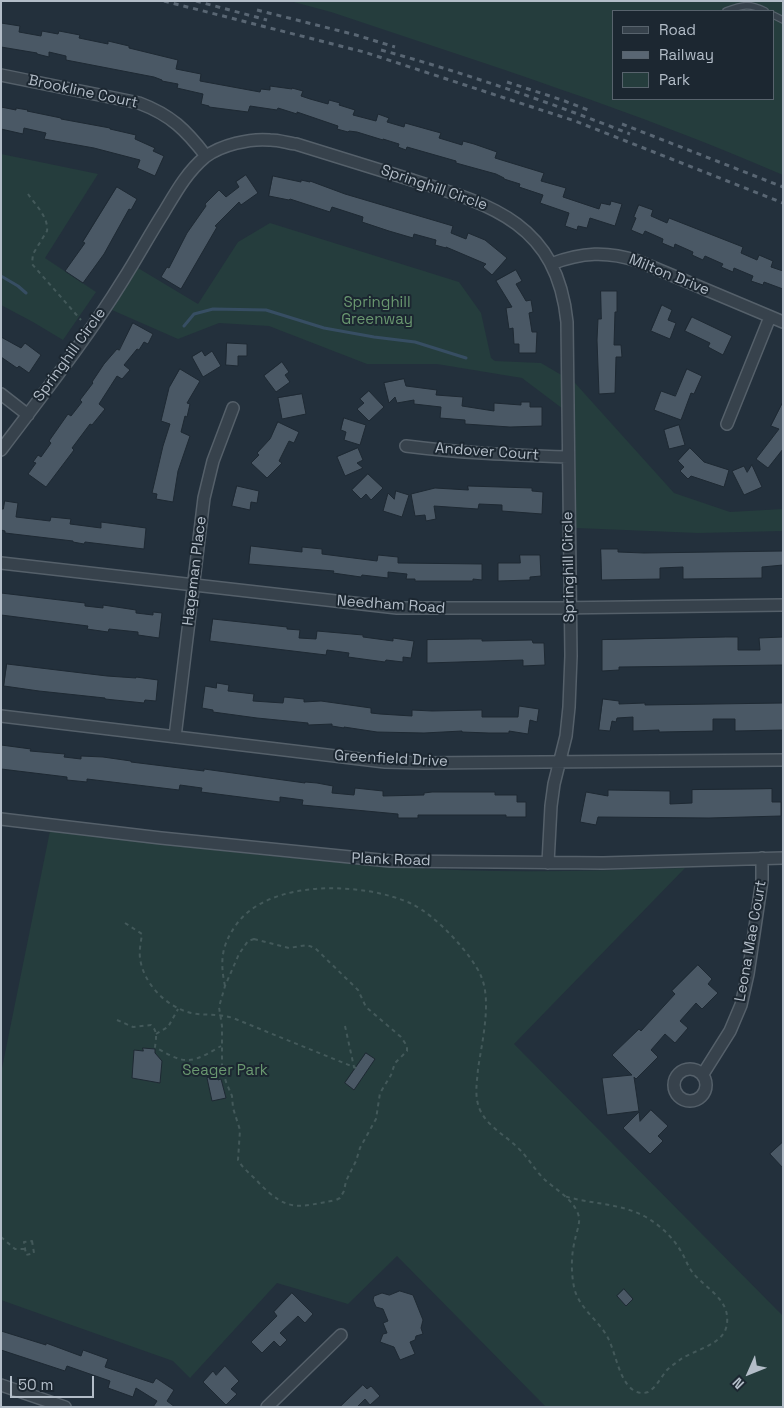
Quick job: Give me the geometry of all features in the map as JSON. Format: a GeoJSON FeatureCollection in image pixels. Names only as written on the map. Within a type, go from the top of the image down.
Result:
{"type":"FeatureCollection","features":[{"type":"Feature","properties":{"kind":"street","name":"Brookline Court"},"geometry":{"type":"LineString","coordinates":[[1,75],[139,103],[150,107],[179,124],[206,156]]}},
{"type":"Feature","properties":{"kind":"street","name":"Springhill Circle"},"geometry":{"type":"LineString","coordinates":[[1,450],[95,323],[123,281],[184,180],[206,156],[247,141],[269,139],[296,144],[436,187],[483,204],[511,219],[534,240],[551,264],[564,298],[567,322],[570,707],[566,736],[554,784],[548,863]]}},
{"type":"Feature","properties":{"kind":"street","name":"Milton Drive"},"geometry":{"type":"LineString","coordinates":[[551,264],[576,256],[592,254],[620,256],[638,261],[783,322]]}},
{"type":"Feature","properties":{"kind":"street"},"geometry":{"type":"LineString","coordinates":[[727,424],[770,317]]}},
{"type":"Feature","properties":{"kind":"street"},"geometry":{"type":"LineString","coordinates":[[1,394],[28,415]]}},
{"type":"Feature","properties":{"kind":"street","name":"Hageman Place"},"geometry":{"type":"LineString","coordinates":[[175,737],[204,498],[218,447],[233,408]]}},
{"type":"Feature","properties":{"kind":"street","name":"Andover Court"},"geometry":{"type":"LineString","coordinates":[[406,446],[442,451],[568,457]]}},
{"type":"Feature","properties":{"kind":"street","name":"Needham Road"},"geometry":{"type":"LineString","coordinates":[[1,563],[397,608],[783,605]]}},
{"type":"Feature","properties":{"kind":"street","name":"Greenfield Drive"},"geometry":{"type":"LineString","coordinates":[[1,716],[385,762],[783,760]]}},
{"type":"Feature","properties":{"kind":"street","name":"Plank Road"},"geometry":{"type":"LineString","coordinates":[[1,819],[366,860],[548,863],[783,858]]}},
{"type":"Feature","properties":{"kind":"street","name":"Leona Mae Court"},"geometry":{"type":"LineString","coordinates":[[702,1074],[730,1031],[741,1005],[748,974],[762,880],[762,858]]}},
{"type":"Feature","properties":{"kind":"street"},"geometry":{"type":"LineString","coordinates":[[267,1407],[341,1335]]}},
{"type":"Feature","properties":{"kind":"street"},"geometry":{"type":"LineString","coordinates":[[1,1386],[65,1407]]}},
{"type":"Feature","properties":{"kind":"lane"},"geometry":{"type":"LineString","coordinates":[[729,10],[742,5],[757,6],[763,10]]}},
{"type":"Feature","properties":{"kind":"path"},"geometry":{"type":"LineString","coordinates":[[28,194],[48,227],[33,254],[32,264],[80,320]]}},
{"type":"Feature","properties":{"kind":"path"},"geometry":{"type":"LineString","coordinates":[[225,986],[221,961],[230,933],[244,914],[254,906],[294,892],[336,889],[379,894],[410,903],[427,914],[463,948],[472,960],[484,983],[485,1009],[476,1088],[476,1098],[482,1114],[488,1122],[518,1148],[536,1172],[564,1196],[576,1210],[580,1222],[573,1254],[576,1296],[605,1332],[627,1384],[637,1392],[647,1392],[654,1388],[666,1371],[677,1362],[690,1353],[715,1342],[720,1337],[726,1329],[726,1311],[721,1301],[694,1274],[674,1240],[654,1222],[640,1214],[621,1208],[582,1202],[564,1196]]}},
{"type":"Feature","properties":{"kind":"path"},"geometry":{"type":"LineString","coordinates":[[125,923],[142,934],[140,959],[148,980],[162,997],[178,1009],[200,1014],[220,1014],[355,1067],[345,1026]]}},
{"type":"Feature","properties":{"kind":"path"},"geometry":{"type":"LineString","coordinates":[[250,940],[259,940],[289,948],[310,946],[315,948],[339,970],[358,990],[366,1007],[405,1042],[407,1051],[395,1063],[392,1075],[380,1093],[376,1119],[362,1142],[340,1198],[304,1206],[283,1203],[268,1193],[241,1164],[238,1154],[240,1130],[232,1096],[222,1068],[222,1026],[219,1007],[225,986],[239,954],[250,940]]}},
{"type":"Feature","properties":{"kind":"path"},"geometry":{"type":"LineString","coordinates":[[156,1034],[168,1027],[178,1009]]}},
{"type":"Feature","properties":{"kind":"path"},"geometry":{"type":"LineString","coordinates":[[117,1020],[133,1027],[151,1025],[155,1028],[155,1048],[177,1058],[188,1060],[221,1046]]}},
{"type":"Feature","properties":{"kind":"path"},"geometry":{"type":"LineString","coordinates":[[1,1237],[14,1248],[25,1249]]}},
{"type":"Feature","properties":{"kind":"path"},"geometry":{"type":"LineString","coordinates":[[32,1241],[34,1253],[26,1255],[25,1249],[24,1242],[32,1241]]}},
{"type":"Feature","properties":{"kind":"green space"},"geometry":{"type":"Polygon","coordinates":[[[290,1],[783,1],[783,175],[672,130],[502,69],[331,12],[290,1]]]}},
{"type":"Feature","properties":{"kind":"green space"},"geometry":{"type":"Polygon","coordinates":[[[1,154],[98,174],[45,258],[96,292],[63,340],[1,305],[1,154]]]}},
{"type":"Feature","properties":{"kind":"green space","name":"Springhill Greenway"},"geometry":{"type":"Polygon","coordinates":[[[270,223],[459,282],[481,313],[491,358],[495,361],[541,363],[575,383],[674,493],[730,512],[783,509],[783,531],[698,533],[576,528],[575,418],[522,378],[437,364],[367,364],[269,326],[219,323],[178,339],[112,310],[138,268],[198,304],[238,242],[270,223]]]}},
{"type":"Feature","properties":{"kind":"green space","name":"Seager Park"},"geometry":{"type":"Polygon","coordinates":[[[50,831],[268,856],[435,869],[542,871],[685,868],[514,1044],[783,1316],[783,1407],[546,1407],[397,1256],[348,1304],[277,1283],[190,1378],[173,1361],[1,1300],[1,1073],[50,831]]]}},
{"type":"Feature","properties":{"kind":"building"},"geometry":{"type":"Polygon","coordinates":[[[1,23],[20,26],[19,32],[41,36],[42,31],[58,34],[59,31],[80,35],[79,38],[108,44],[108,41],[178,60],[176,69],[201,74],[200,81],[260,92],[261,89],[270,90],[270,86],[303,91],[301,96],[328,104],[329,100],[355,110],[353,115],[376,121],[378,114],[389,118],[387,122],[404,127],[405,123],[441,133],[439,138],[462,145],[463,141],[497,152],[495,158],[544,173],[541,181],[566,188],[563,197],[599,209],[601,203],[610,205],[611,201],[622,204],[615,226],[590,218],[587,228],[578,226],[577,230],[565,226],[569,213],[540,203],[543,195],[519,187],[520,184],[504,179],[496,174],[407,147],[406,150],[398,147],[399,144],[383,139],[337,129],[338,126],[297,112],[297,114],[278,108],[277,110],[250,106],[248,112],[209,107],[201,104],[203,94],[177,88],[178,84],[162,81],[154,77],[66,60],[66,56],[49,52],[49,57],[1,47],[1,23]]]}},
{"type":"Feature","properties":{"kind":"building"},"geometry":{"type":"Polygon","coordinates":[[[1,107],[28,110],[136,135],[135,139],[155,148],[153,151],[164,156],[155,176],[137,168],[140,160],[94,148],[44,139],[46,133],[24,128],[23,134],[1,129],[1,107]]]}},
{"type":"Feature","properties":{"kind":"building"},"geometry":{"type":"Polygon","coordinates":[[[246,175],[258,193],[241,205],[239,202],[215,226],[217,227],[181,289],[161,277],[167,267],[169,268],[187,233],[206,206],[205,204],[219,190],[226,197],[239,187],[236,182],[246,175]]]}},
{"type":"Feature","properties":{"kind":"building"},"geometry":{"type":"Polygon","coordinates":[[[273,176],[301,182],[301,180],[310,181],[345,194],[453,226],[451,233],[466,239],[468,233],[485,240],[507,258],[492,275],[483,267],[486,264],[446,247],[435,245],[436,240],[414,234],[413,238],[389,231],[362,222],[363,217],[332,207],[330,212],[290,199],[269,196],[273,176]]]}},
{"type":"Feature","properties":{"kind":"building"},"geometry":{"type":"Polygon","coordinates":[[[117,187],[137,199],[131,210],[129,209],[104,254],[83,283],[65,271],[85,243],[83,242],[117,187]]]}},
{"type":"Feature","properties":{"kind":"building"},"geometry":{"type":"Polygon","coordinates":[[[639,205],[653,210],[651,216],[667,223],[669,218],[743,247],[741,253],[757,260],[759,255],[773,261],[771,267],[783,271],[783,289],[764,282],[763,285],[751,281],[753,276],[734,268],[733,272],[721,267],[723,264],[705,256],[703,260],[692,255],[693,252],[675,244],[674,248],[662,243],[663,239],[645,231],[643,235],[631,230],[639,205]]]}},
{"type":"Feature","properties":{"kind":"building"},"geometry":{"type":"Polygon","coordinates":[[[516,270],[522,281],[516,284],[526,301],[531,300],[533,312],[529,313],[532,332],[537,332],[536,353],[519,353],[519,344],[514,344],[513,328],[509,329],[506,308],[512,307],[496,281],[516,270]]]}},
{"type":"Feature","properties":{"kind":"building"},"geometry":{"type":"Polygon","coordinates":[[[601,291],[617,291],[614,345],[621,345],[622,357],[616,357],[615,393],[599,394],[597,340],[598,319],[601,319],[601,291]]]}},
{"type":"Feature","properties":{"kind":"building"},"geometry":{"type":"Polygon","coordinates":[[[662,305],[672,310],[668,320],[676,323],[670,339],[651,331],[662,305]]]}},
{"type":"Feature","properties":{"kind":"building"},"geometry":{"type":"Polygon","coordinates":[[[692,317],[732,336],[723,355],[708,347],[710,343],[685,331],[692,317]]]}},
{"type":"Feature","properties":{"kind":"building"},"geometry":{"type":"Polygon","coordinates":[[[133,323],[153,334],[148,344],[144,342],[124,365],[130,370],[122,379],[117,376],[99,404],[105,409],[92,425],[90,424],[72,448],[74,450],[46,487],[28,474],[36,463],[33,462],[38,455],[41,457],[51,443],[49,441],[68,414],[71,416],[82,402],[80,400],[104,364],[117,349],[119,350],[133,323]]]}},
{"type":"Feature","properties":{"kind":"building"},"geometry":{"type":"Polygon","coordinates":[[[1,337],[21,348],[25,343],[41,355],[29,373],[19,366],[17,368],[1,357],[1,337]]]}},
{"type":"Feature","properties":{"kind":"building"},"geometry":{"type":"Polygon","coordinates":[[[227,343],[247,344],[247,356],[238,356],[238,366],[226,365],[227,343]]]}},
{"type":"Feature","properties":{"kind":"building"},"geometry":{"type":"Polygon","coordinates":[[[202,351],[205,356],[212,351],[221,366],[203,377],[192,357],[202,351]]]}},
{"type":"Feature","properties":{"kind":"building"},"geometry":{"type":"Polygon","coordinates":[[[282,362],[289,372],[285,375],[290,382],[276,392],[264,376],[282,362]]]}},
{"type":"Feature","properties":{"kind":"building"},"geometry":{"type":"Polygon","coordinates":[[[180,369],[200,381],[187,403],[190,404],[181,432],[190,436],[178,471],[173,502],[156,499],[157,494],[152,493],[170,424],[161,421],[169,388],[180,369]]]}},
{"type":"Feature","properties":{"kind":"building"},"geometry":{"type":"Polygon","coordinates":[[[687,369],[702,376],[694,394],[691,393],[681,420],[654,410],[661,391],[675,396],[687,369]]]}},
{"type":"Feature","properties":{"kind":"building"},"geometry":{"type":"Polygon","coordinates":[[[404,379],[406,386],[437,390],[436,395],[463,397],[462,406],[494,411],[494,403],[521,405],[521,402],[530,402],[530,407],[542,407],[542,426],[510,427],[465,424],[465,420],[440,418],[441,407],[414,404],[414,400],[397,403],[395,397],[389,403],[384,383],[404,379]]]}},
{"type":"Feature","properties":{"kind":"building"},"geometry":{"type":"Polygon","coordinates":[[[369,391],[384,407],[369,421],[357,409],[364,403],[360,399],[369,391]]]}},
{"type":"Feature","properties":{"kind":"building"},"geometry":{"type":"Polygon","coordinates":[[[302,394],[306,414],[282,419],[278,398],[302,394]]]}},
{"type":"Feature","properties":{"kind":"building"},"geometry":{"type":"Polygon","coordinates":[[[783,402],[783,449],[768,468],[756,459],[779,429],[771,426],[783,402]]]}},
{"type":"Feature","properties":{"kind":"building"},"geometry":{"type":"Polygon","coordinates":[[[344,418],[366,425],[360,445],[344,440],[346,432],[341,430],[344,418]]]}},
{"type":"Feature","properties":{"kind":"building"},"geometry":{"type":"Polygon","coordinates":[[[278,422],[299,432],[294,443],[289,441],[279,461],[282,463],[267,478],[251,463],[259,455],[257,453],[270,439],[278,422]]]}},
{"type":"Feature","properties":{"kind":"building"},"geometry":{"type":"Polygon","coordinates":[[[679,425],[685,445],[669,449],[664,430],[679,425]]]}},
{"type":"Feature","properties":{"kind":"building"},"geometry":{"type":"Polygon","coordinates":[[[358,448],[363,460],[357,463],[363,468],[345,476],[337,457],[358,448]]]}},
{"type":"Feature","properties":{"kind":"building"},"geometry":{"type":"Polygon","coordinates":[[[690,448],[704,462],[729,470],[724,487],[691,476],[688,479],[680,471],[684,467],[678,461],[690,448]]]}},
{"type":"Feature","properties":{"kind":"building"},"geometry":{"type":"Polygon","coordinates":[[[752,465],[762,487],[744,495],[732,471],[744,466],[747,472],[752,465]]]}},
{"type":"Feature","properties":{"kind":"building"},"geometry":{"type":"Polygon","coordinates":[[[368,474],[383,488],[371,500],[366,494],[361,499],[352,490],[368,474]]]}},
{"type":"Feature","properties":{"kind":"building"},"geometry":{"type":"Polygon","coordinates":[[[237,486],[259,491],[257,503],[251,502],[250,510],[232,506],[237,486]]]}},
{"type":"Feature","properties":{"kind":"building"},"geometry":{"type":"Polygon","coordinates":[[[468,486],[532,488],[532,491],[543,492],[542,514],[502,511],[502,505],[479,504],[478,509],[434,506],[436,519],[426,521],[425,515],[415,516],[411,494],[435,488],[468,490],[468,486]]]}},
{"type":"Feature","properties":{"kind":"building"},"geometry":{"type":"Polygon","coordinates":[[[396,491],[409,495],[402,517],[383,511],[388,493],[394,499],[396,491]]]}},
{"type":"Feature","properties":{"kind":"building"},"geometry":{"type":"Polygon","coordinates":[[[5,501],[18,503],[16,517],[50,521],[51,517],[71,519],[70,524],[101,528],[101,522],[146,528],[144,549],[85,542],[84,544],[5,533],[5,531],[1,530],[1,509],[3,509],[5,501]]]}},
{"type":"Feature","properties":{"kind":"building"},"geometry":{"type":"Polygon","coordinates":[[[251,546],[302,552],[302,547],[322,549],[322,554],[377,561],[378,555],[398,557],[398,563],[482,564],[482,580],[415,581],[415,579],[406,579],[407,574],[388,572],[388,578],[362,575],[361,577],[333,573],[334,571],[249,564],[251,546]]]}},
{"type":"Feature","properties":{"kind":"building"},"geometry":{"type":"Polygon","coordinates":[[[601,549],[618,549],[618,552],[644,553],[783,551],[783,565],[762,567],[762,578],[683,579],[683,567],[660,568],[660,579],[602,580],[601,549]]]}},
{"type":"Feature","properties":{"kind":"building"},"geometry":{"type":"Polygon","coordinates":[[[520,555],[540,555],[541,576],[530,577],[530,580],[498,581],[498,563],[520,563],[520,555]]]}},
{"type":"Feature","properties":{"kind":"building"},"geometry":{"type":"Polygon","coordinates":[[[1,593],[85,603],[85,606],[103,608],[103,605],[136,610],[136,613],[153,615],[153,612],[162,613],[159,638],[138,635],[138,632],[109,629],[108,632],[87,629],[88,626],[1,615],[1,593]]]}},
{"type":"Feature","properties":{"kind":"building"},"geometry":{"type":"Polygon","coordinates":[[[213,619],[287,627],[287,629],[300,630],[299,638],[316,639],[317,631],[363,635],[363,637],[393,641],[393,638],[414,641],[411,658],[403,657],[403,662],[386,660],[385,662],[348,657],[349,653],[327,650],[326,655],[210,641],[213,619]]]}},
{"type":"Feature","properties":{"kind":"building"},"geometry":{"type":"Polygon","coordinates":[[[738,637],[738,650],[760,650],[759,638],[783,637],[783,665],[619,667],[619,670],[602,671],[602,640],[738,637]]]}},
{"type":"Feature","properties":{"kind":"building"},"geometry":{"type":"Polygon","coordinates":[[[482,639],[482,641],[532,640],[533,643],[544,643],[545,665],[523,666],[523,660],[427,663],[427,640],[482,639]]]}},
{"type":"Feature","properties":{"kind":"building"},"geometry":{"type":"Polygon","coordinates":[[[7,664],[158,680],[156,701],[145,700],[144,703],[4,686],[7,664]]]}},
{"type":"Feature","properties":{"kind":"building"},"geometry":{"type":"Polygon","coordinates":[[[217,683],[229,685],[228,691],[254,694],[253,701],[283,703],[284,697],[304,699],[304,702],[321,701],[371,708],[371,713],[380,714],[412,716],[412,710],[482,710],[482,717],[518,717],[519,706],[539,709],[537,722],[530,720],[528,734],[509,731],[509,733],[462,731],[424,733],[377,732],[332,726],[332,724],[308,725],[308,723],[213,712],[213,710],[202,708],[205,686],[216,688],[217,683]]]}},
{"type":"Feature","properties":{"kind":"building"},"geometry":{"type":"Polygon","coordinates":[[[603,699],[619,701],[619,704],[645,703],[645,705],[783,703],[783,730],[735,731],[735,719],[713,719],[713,731],[633,731],[633,717],[617,718],[616,722],[612,721],[610,731],[599,730],[603,699]]]}},
{"type":"Feature","properties":{"kind":"building"},"geometry":{"type":"Polygon","coordinates":[[[1,745],[31,749],[30,751],[65,754],[64,757],[81,759],[81,756],[103,757],[204,771],[204,769],[317,783],[333,786],[332,793],[354,795],[355,788],[383,791],[383,796],[424,795],[424,793],[432,792],[495,792],[495,795],[517,795],[517,802],[526,802],[526,817],[506,817],[506,815],[418,815],[418,818],[398,818],[398,814],[302,805],[303,800],[280,797],[280,802],[201,792],[202,788],[180,785],[179,790],[87,779],[87,782],[67,780],[67,777],[1,769],[1,745]]]}},
{"type":"Feature","properties":{"kind":"building"},"geometry":{"type":"Polygon","coordinates":[[[772,789],[772,802],[781,802],[781,816],[709,818],[598,817],[596,825],[580,822],[586,792],[608,796],[608,790],[670,791],[670,804],[692,803],[692,790],[772,789]]]}},
{"type":"Feature","properties":{"kind":"building"},"geometry":{"type":"Polygon","coordinates":[[[698,965],[712,979],[708,984],[718,993],[702,1009],[696,1003],[680,1021],[688,1028],[675,1043],[665,1034],[651,1050],[658,1057],[636,1079],[634,1077],[639,1111],[607,1115],[602,1078],[632,1075],[612,1055],[639,1029],[641,1031],[675,994],[672,991],[698,965]]]}},
{"type":"Feature","properties":{"kind":"building"},"geometry":{"type":"Polygon","coordinates":[[[143,1048],[155,1049],[155,1053],[162,1061],[160,1083],[132,1078],[134,1050],[143,1051],[143,1048]]]}},
{"type":"Feature","properties":{"kind":"building"},"geometry":{"type":"Polygon","coordinates":[[[366,1053],[375,1059],[354,1090],[345,1083],[366,1053]]]}},
{"type":"Feature","properties":{"kind":"building"},"geometry":{"type":"Polygon","coordinates":[[[217,1076],[218,1080],[221,1079],[226,1098],[212,1101],[207,1078],[217,1076]]]}},
{"type":"Feature","properties":{"kind":"building"},"geometry":{"type":"Polygon","coordinates":[[[651,1110],[668,1126],[658,1136],[663,1141],[650,1154],[623,1128],[639,1112],[640,1121],[651,1110]]]}},
{"type":"Feature","properties":{"kind":"building"},"geometry":{"type":"Polygon","coordinates":[[[783,1142],[783,1168],[770,1154],[783,1142]]]}},
{"type":"Feature","properties":{"kind":"building"},"geometry":{"type":"Polygon","coordinates":[[[624,1289],[633,1299],[626,1306],[617,1296],[624,1289]]]}},
{"type":"Feature","properties":{"kind":"building"},"geometry":{"type":"Polygon","coordinates":[[[400,1291],[413,1295],[423,1320],[421,1328],[423,1334],[416,1336],[415,1340],[410,1342],[415,1354],[400,1360],[394,1347],[380,1342],[383,1334],[387,1333],[383,1323],[388,1321],[383,1309],[376,1307],[373,1300],[374,1296],[382,1293],[389,1295],[400,1291]]]}},
{"type":"Feature","properties":{"kind":"building"},"geometry":{"type":"Polygon","coordinates":[[[292,1293],[313,1314],[305,1323],[298,1316],[280,1333],[287,1340],[280,1347],[274,1341],[262,1353],[251,1342],[277,1316],[274,1312],[292,1293]]]}},
{"type":"Feature","properties":{"kind":"building"},"geometry":{"type":"Polygon","coordinates":[[[1,1331],[46,1345],[46,1343],[81,1356],[83,1350],[108,1359],[105,1367],[153,1383],[156,1378],[174,1390],[167,1401],[175,1407],[153,1407],[157,1401],[136,1388],[133,1397],[108,1388],[110,1381],[67,1366],[65,1371],[1,1350],[1,1331]]]}},
{"type":"Feature","properties":{"kind":"building"},"geometry":{"type":"Polygon","coordinates":[[[225,1366],[239,1381],[231,1389],[237,1394],[226,1405],[203,1382],[213,1371],[216,1375],[225,1366]]]}},
{"type":"Feature","properties":{"kind":"building"},"geometry":{"type":"Polygon","coordinates":[[[363,1385],[367,1389],[371,1386],[380,1396],[370,1405],[365,1399],[357,1407],[340,1407],[363,1385]]]}},
{"type":"Feature","properties":{"kind":"waterway"},"geometry":{"type":"LineString","coordinates":[[1,276],[26,293]]}},
{"type":"Feature","properties":{"kind":"waterway"},"geometry":{"type":"LineString","coordinates":[[184,326],[194,314],[213,309],[266,310],[324,328],[415,342],[466,358]]}},
{"type":"Feature","properties":{"kind":"railway"},"geometry":{"type":"LineString","coordinates":[[164,1],[364,52],[575,121],[783,203]]}},
{"type":"Feature","properties":{"kind":"railway"},"geometry":{"type":"LineString","coordinates":[[196,1],[267,20]]}},
{"type":"Feature","properties":{"kind":"railway"},"geometry":{"type":"LineString","coordinates":[[257,10],[395,47]]}},
{"type":"Feature","properties":{"kind":"railway"},"geometry":{"type":"LineString","coordinates":[[381,50],[507,89],[630,134]]}},
{"type":"Feature","properties":{"kind":"railway"},"geometry":{"type":"LineString","coordinates":[[507,82],[588,110]]}},
{"type":"Feature","properties":{"kind":"railway"},"geometry":{"type":"LineString","coordinates":[[622,124],[783,187]]}}]}
